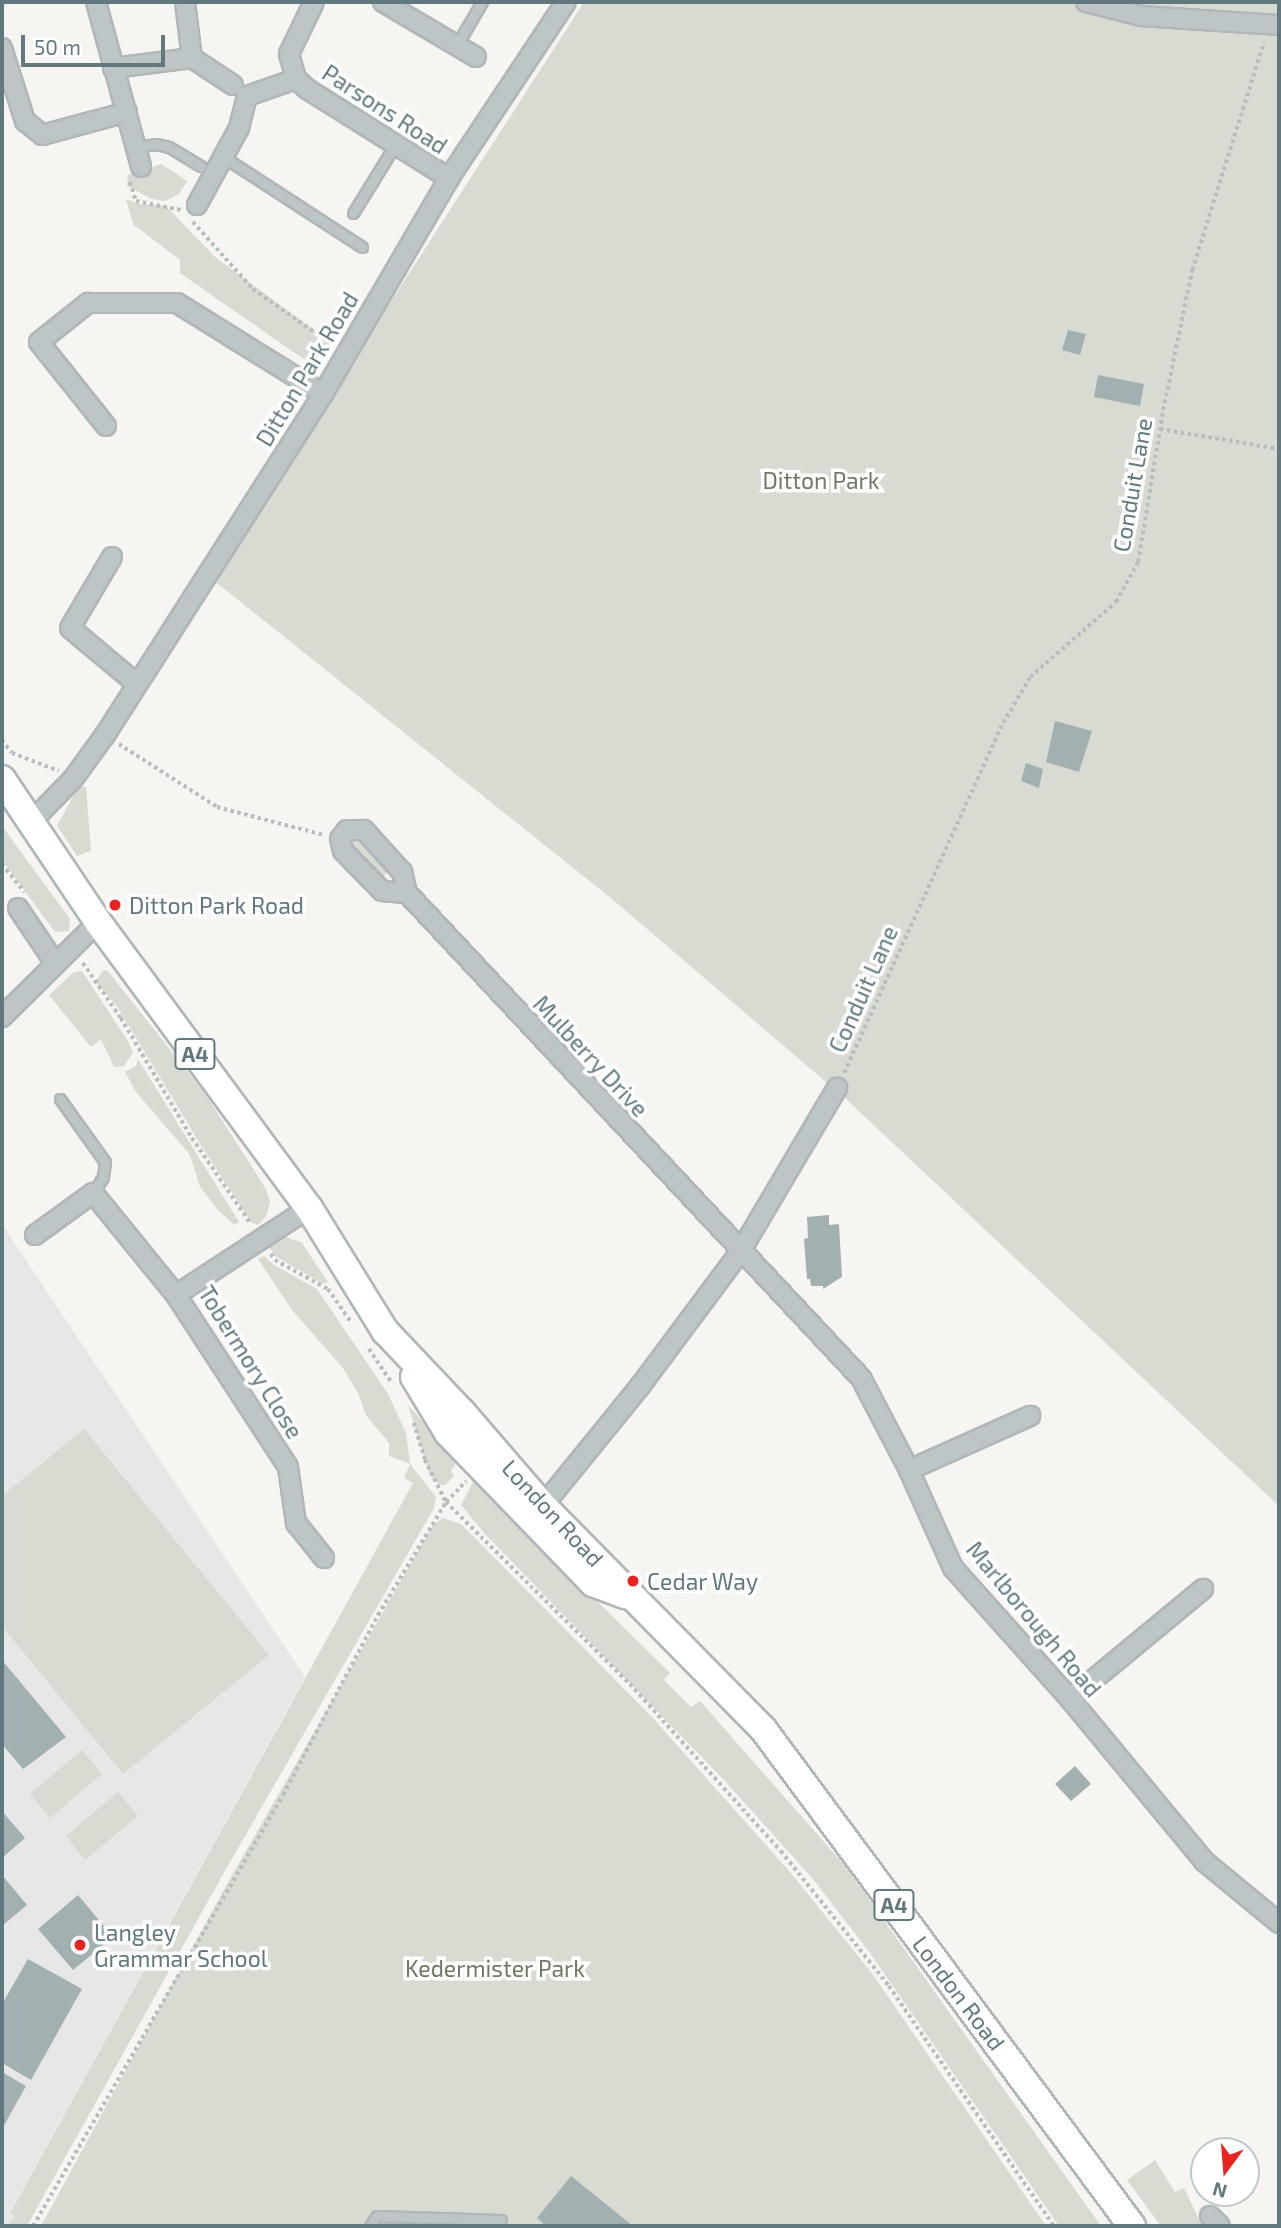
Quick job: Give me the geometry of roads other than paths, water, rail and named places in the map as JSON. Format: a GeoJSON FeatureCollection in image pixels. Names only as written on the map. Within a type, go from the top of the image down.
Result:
{"type":"FeatureCollection","features":[{"type":"Feature","properties":{"kind":"main road","name":"A4"},"geometry":{"type":"LineString","coordinates":[[2,779],[98,922],[309,1208],[375,1337],[448,1433],[537,1512]]}},
{"type":"Feature","properties":{"kind":"main road","name":"London Road"},"geometry":{"type":"LineString","coordinates":[[537,1512],[593,1583],[636,1600],[763,1728],[1132,2226]]}},
{"type":"Feature","properties":{"kind":"street"},"geometry":{"type":"LineString","coordinates":[[96,2],[141,167]]}},
{"type":"Feature","properties":{"kind":"street"},"geometry":{"type":"LineString","coordinates":[[185,2],[192,58]]}},
{"type":"Feature","properties":{"kind":"street","name":"Parsons Road"},"geometry":{"type":"LineString","coordinates":[[314,2],[289,54],[296,79],[307,89],[449,178]]}},
{"type":"Feature","properties":{"kind":"street"},"geometry":{"type":"LineString","coordinates":[[383,2],[476,57]]}},
{"type":"Feature","properties":{"kind":"street","name":"Ditton Park Road"},"geometry":{"type":"LineString","coordinates":[[31,822],[73,779],[105,735],[323,394],[449,178],[565,2]]}},
{"type":"Feature","properties":{"kind":"street"},"geometry":{"type":"LineString","coordinates":[[1086,2],[1141,16],[1274,25]]}},
{"type":"Feature","properties":{"kind":"street"},"geometry":{"type":"LineString","coordinates":[[2,48],[25,121],[42,135],[127,112]]}},
{"type":"Feature","properties":{"kind":"street"},"geometry":{"type":"LineString","coordinates":[[113,68],[192,58],[240,90],[296,79]]}},
{"type":"Feature","properties":{"kind":"street"},"geometry":{"type":"LineString","coordinates":[[197,205],[239,128],[240,90]]}},
{"type":"Feature","properties":{"kind":"street"},"geometry":{"type":"LineString","coordinates":[[106,426],[39,342],[88,303],[177,303],[323,394]]}},
{"type":"Feature","properties":{"kind":"street"},"geometry":{"type":"LineString","coordinates":[[112,557],[70,628],[137,684]]}},
{"type":"Feature","properties":{"kind":"street","name":"Mulberry Drive"},"geometry":{"type":"LineString","coordinates":[[407,893],[382,891],[343,851],[340,839],[347,830],[364,830],[402,872],[407,893],[740,1252]]}},
{"type":"Feature","properties":{"kind":"street"},"geometry":{"type":"LineString","coordinates":[[23,901],[55,963]]}},
{"type":"Feature","properties":{"kind":"street"},"geometry":{"type":"LineString","coordinates":[[2,1017],[98,922]]}},
{"type":"Feature","properties":{"kind":"street"},"geometry":{"type":"LineString","coordinates":[[537,1512],[641,1385],[740,1252],[837,1088]]}},
{"type":"Feature","properties":{"kind":"street"},"geometry":{"type":"LineString","coordinates":[[35,1235],[93,1194],[176,1295]]}},
{"type":"Feature","properties":{"kind":"street","name":"Tobermory Close"},"geometry":{"type":"LineString","coordinates":[[309,1208],[176,1295],[288,1468],[296,1523],[324,1558]]}},
{"type":"Feature","properties":{"kind":"street","name":"Marlborough Road"},"geometry":{"type":"LineString","coordinates":[[740,1252],[861,1378],[909,1470],[953,1568],[1070,1699],[1205,1862],[1277,1916]]}},
{"type":"Feature","properties":{"kind":"street"},"geometry":{"type":"LineString","coordinates":[[909,1470],[1030,1416]]}},
{"type":"Feature","properties":{"kind":"street"},"geometry":{"type":"LineString","coordinates":[[1070,1699],[1203,1589]]}},
{"type":"Feature","properties":{"kind":"lane"},"geometry":{"type":"LineString","coordinates":[[456,46],[482,2]]}},
{"type":"Feature","properties":{"kind":"lane"},"geometry":{"type":"LineString","coordinates":[[135,147],[156,144],[169,147],[201,166]]}},
{"type":"Feature","properties":{"kind":"lane"},"geometry":{"type":"LineString","coordinates":[[353,213],[395,145]]}},
{"type":"Feature","properties":{"kind":"lane"},"geometry":{"type":"LineString","coordinates":[[222,156],[362,247]]}},
{"type":"Feature","properties":{"kind":"lane"},"geometry":{"type":"LineString","coordinates":[[60,1099],[105,1162],[103,1177],[93,1194]]}},
{"type":"Feature","properties":{"kind":"lane"},"geometry":{"type":"LineString","coordinates":[[370,2226],[377,2216],[501,2220]]}},
{"type":"Feature","properties":{"kind":"place","name":"Ditton Park Road"},"geometry":{"type":"Point","coordinates":[115,905]}},
{"type":"Feature","properties":{"kind":"place","name":"Cedar Way"},"geometry":{"type":"Point","coordinates":[633,1581]}},
{"type":"Feature","properties":{"kind":"place","name":"Langley Grammar School"},"geometry":{"type":"Point","coordinates":[80,1945]}},
{"type":"Feature","properties":{"kind":"park label","name":"Ditton Park"},"geometry":{"type":"Point","coordinates":[821,480]}},
{"type":"Feature","properties":{"kind":"park label","name":"Kedermister Park"},"geometry":{"type":"Point","coordinates":[495,1968]}}]}
